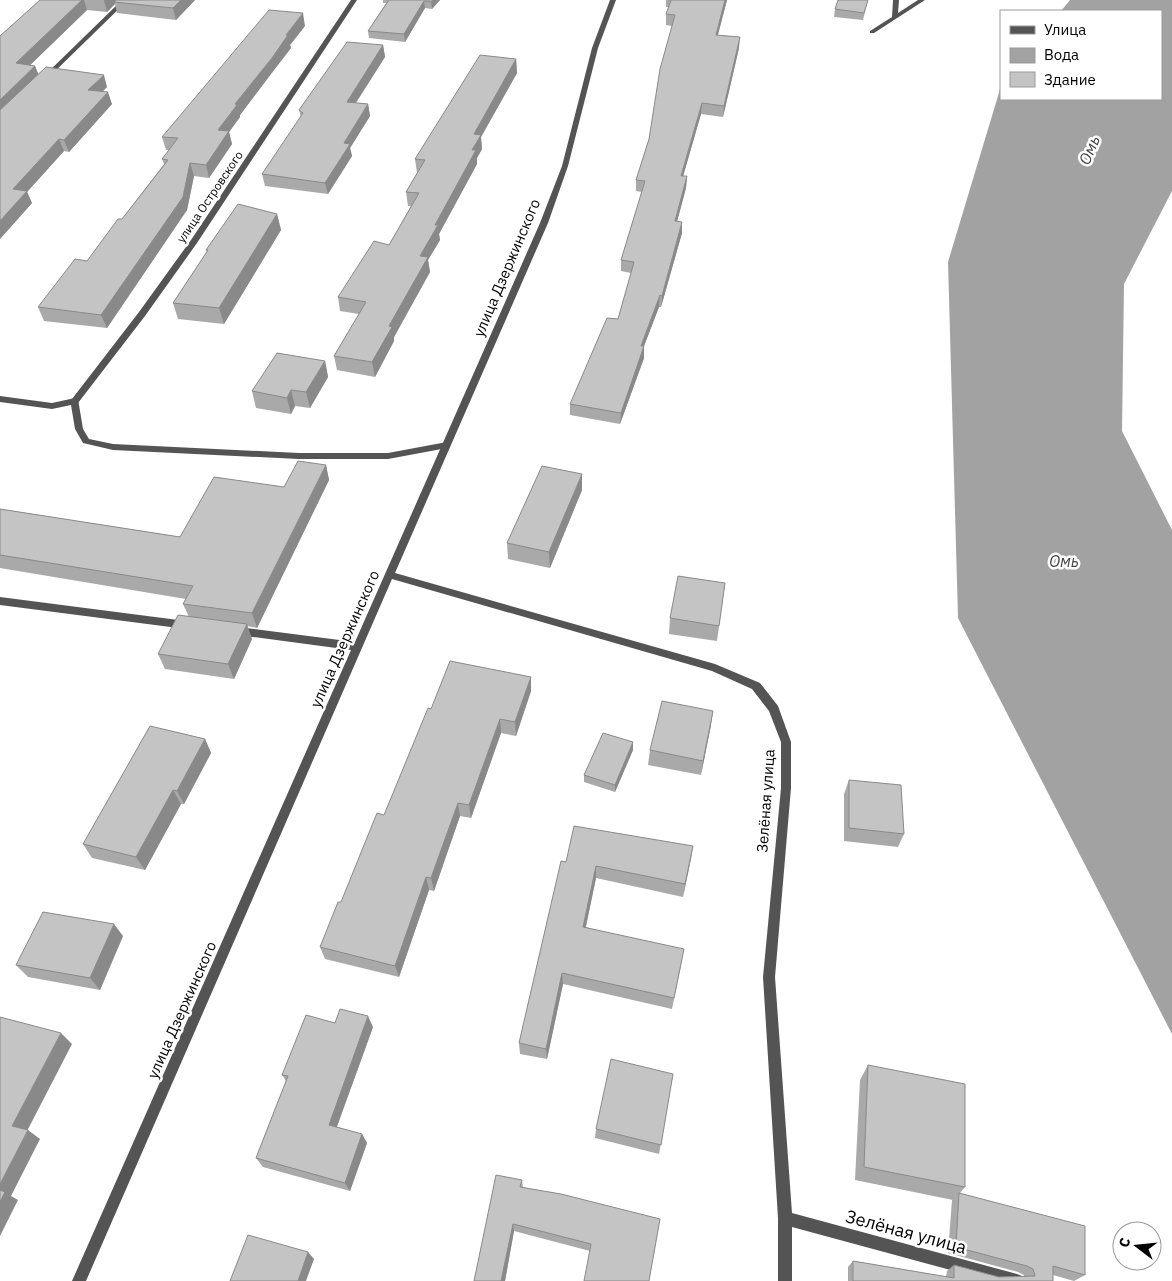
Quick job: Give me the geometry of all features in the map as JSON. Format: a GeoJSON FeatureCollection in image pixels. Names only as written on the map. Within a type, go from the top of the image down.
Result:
{"type":"FeatureCollection","features":[{"type":"Feature","properties":{"kind":"street"},"geometry":{"type":"LineString","coordinates":[[40,82],[125,0]]}},
{"type":"Feature","properties":{"kind":"street","name":"улица Островского"},"geometry":{"type":"LineString","coordinates":[[75,401],[142,314],[194,241],[354,0]]}},
{"type":"Feature","properties":{"kind":"street","name":"улица Дзержинского"},"geometry":{"type":"LineString","coordinates":[[79,1281],[544,222],[566,166],[595,48],[613,0]]}},
{"type":"Feature","properties":{"kind":"street"},"geometry":{"type":"LineString","coordinates":[[895,18],[896,0]]}},
{"type":"Feature","properties":{"kind":"street"},"geometry":{"type":"LineString","coordinates":[[872,32],[922,0]]}},
{"type":"Feature","properties":{"kind":"street"},"geometry":{"type":"LineString","coordinates":[[0,399],[52,406],[75,401],[78,429],[86,441],[113,447],[299,456],[388,456],[447,445]]}},
{"type":"Feature","properties":{"kind":"street","name":"Зелёная улица"},"geometry":{"type":"LineString","coordinates":[[390,575],[715,668],[756,686],[774,709],[786,742],[786,788],[769,977],[785,1218],[784,1281]]}},
{"type":"Feature","properties":{"kind":"street"},"geometry":{"type":"LineString","coordinates":[[0,601],[194,626]]}},
{"type":"Feature","properties":{"kind":"street"},"geometry":{"type":"LineString","coordinates":[[223,629],[359,647]]}},
{"type":"Feature","properties":{"kind":"street","name":"Зелёная улица"},"geometry":{"type":"LineString","coordinates":[[785,1218],[1017,1281]]}},
{"type":"Feature","properties":{"kind":"water","name":"Омь"},"geometry":{"type":"Polygon","coordinates":[[[1070,0],[1172,0],[1172,191],[1124,284],[1122,431],[1172,530],[1172,1034],[958,618],[948,262],[1000,89],[1000,100],[1162,100],[1162,10],[1062,10],[1070,0]]]}},
{"type":"Feature","properties":{"kind":"building"},"geometry":{"type":"Polygon","coordinates":[[[40,0],[82,0],[16,63],[35,66],[0,100],[0,36],[40,0]]]}},
{"type":"Feature","properties":{"kind":"building"},"geometry":{"type":"Polygon","coordinates":[[[116,0],[181,0],[173,8],[114,2],[116,0]]]}},
{"type":"Feature","properties":{"kind":"building"},"geometry":{"type":"Polygon","coordinates":[[[389,0],[433,0],[431,2],[424,1],[404,34],[368,31],[389,0]]]}},
{"type":"Feature","properties":{"kind":"building"},"geometry":{"type":"Polygon","coordinates":[[[671,0],[725,0],[716,35],[740,37],[724,106],[702,103],[681,176],[687,176],[675,221],[682,222],[662,296],[660,295],[641,346],[644,346],[621,413],[570,404],[607,318],[618,319],[634,262],[621,260],[645,181],[636,180],[649,139],[660,69],[675,15],[666,14],[671,0]]]}},
{"type":"Feature","properties":{"kind":"building"},"geometry":{"type":"Polygon","coordinates":[[[838,0],[868,0],[864,13],[835,9],[838,0]]]}},
{"type":"Feature","properties":{"kind":"building"},"geometry":{"type":"Polygon","coordinates":[[[269,10],[303,13],[286,35],[288,35],[272,58],[235,104],[237,105],[218,130],[229,131],[206,165],[190,163],[183,197],[101,315],[38,307],[75,259],[87,261],[118,219],[122,219],[168,160],[162,159],[178,138],[162,137],[269,10]]]}},
{"type":"Feature","properties":{"kind":"building"},"geometry":{"type":"Polygon","coordinates":[[[347,42],[383,45],[347,102],[368,104],[344,143],[350,144],[325,183],[262,174],[303,113],[299,110],[347,42]]]}},
{"type":"Feature","properties":{"kind":"building"},"geometry":{"type":"Polygon","coordinates":[[[480,55],[516,59],[474,134],[481,135],[472,150],[476,150],[420,256],[428,257],[389,326],[392,327],[372,362],[334,356],[366,302],[338,297],[374,241],[389,245],[419,193],[406,192],[425,160],[415,159],[480,55]]]}},
{"type":"Feature","properties":{"kind":"building"},"geometry":{"type":"Polygon","coordinates":[[[46,67],[104,75],[88,90],[108,92],[64,140],[59,139],[13,189],[27,191],[0,221],[0,110],[46,67]]]}},
{"type":"Feature","properties":{"kind":"building"},"geometry":{"type":"Polygon","coordinates":[[[238,204],[277,214],[219,308],[173,303],[208,250],[206,250],[238,204]]]}},
{"type":"Feature","properties":{"kind":"building"},"geometry":{"type":"Polygon","coordinates":[[[277,353],[325,361],[306,392],[291,390],[287,398],[252,391],[277,353]]]}},
{"type":"Feature","properties":{"kind":"building"},"geometry":{"type":"Polygon","coordinates":[[[298,461],[326,465],[252,613],[183,604],[193,586],[0,555],[0,509],[180,537],[214,477],[284,487],[298,461]]]}},
{"type":"Feature","properties":{"kind":"building"},"geometry":{"type":"Polygon","coordinates":[[[542,466],[582,474],[549,552],[507,543],[542,466]]]}},
{"type":"Feature","properties":{"kind":"building"},"geometry":{"type":"Polygon","coordinates":[[[678,576],[725,583],[719,626],[670,618],[678,576]]]}},
{"type":"Feature","properties":{"kind":"building"},"geometry":{"type":"Polygon","coordinates":[[[178,615],[247,624],[228,664],[158,654],[178,615]]]}},
{"type":"Feature","properties":{"kind":"building"},"geometry":{"type":"Polygon","coordinates":[[[450,661],[531,677],[515,722],[500,719],[469,805],[458,803],[431,878],[426,877],[395,966],[320,947],[338,902],[341,902],[377,813],[384,815],[428,708],[431,709],[450,661]]]}},
{"type":"Feature","properties":{"kind":"building"},"geometry":{"type":"Polygon","coordinates":[[[662,701],[713,711],[703,761],[650,750],[662,701]]]}},
{"type":"Feature","properties":{"kind":"building"},"geometry":{"type":"Polygon","coordinates":[[[150,726],[205,739],[177,791],[173,790],[136,857],[83,844],[150,726]]]}},
{"type":"Feature","properties":{"kind":"building"},"geometry":{"type":"Polygon","coordinates":[[[603,733],[633,742],[615,785],[584,775],[603,733]]]}},
{"type":"Feature","properties":{"kind":"building"},"geometry":{"type":"Polygon","coordinates":[[[849,780],[901,785],[904,834],[849,828],[849,780]]]}},
{"type":"Feature","properties":{"kind":"building"},"geometry":{"type":"Polygon","coordinates":[[[574,826],[693,846],[685,884],[596,866],[583,927],[684,949],[674,998],[562,973],[546,1049],[519,1043],[561,861],[566,862],[574,826]]]}},
{"type":"Feature","properties":{"kind":"building"},"geometry":{"type":"Polygon","coordinates":[[[43,912],[114,924],[90,978],[16,965],[43,912]]]}},
{"type":"Feature","properties":{"kind":"building"},"geometry":{"type":"Polygon","coordinates":[[[340,1009],[368,1016],[329,1125],[362,1134],[345,1183],[256,1158],[288,1076],[282,1075],[306,1015],[335,1023],[340,1009]]]}},
{"type":"Feature","properties":{"kind":"building"},"geometry":{"type":"Polygon","coordinates":[[[0,1017],[61,1033],[12,1126],[28,1130],[0,1184],[0,1017]]]}},
{"type":"Feature","properties":{"kind":"building"},"geometry":{"type":"Polygon","coordinates":[[[611,1059],[673,1074],[661,1145],[596,1129],[611,1059]]]}},
{"type":"Feature","properties":{"kind":"building"},"geometry":{"type":"Polygon","coordinates":[[[868,1065],[965,1084],[965,1187],[864,1167],[868,1065]]]}},
{"type":"Feature","properties":{"kind":"building"},"geometry":{"type":"Polygon","coordinates":[[[496,1175],[522,1180],[520,1187],[561,1194],[660,1219],[649,1281],[584,1281],[591,1244],[513,1224],[501,1281],[474,1281],[496,1175]]]}},
{"type":"Feature","properties":{"kind":"building"},"geometry":{"type":"Polygon","coordinates":[[[0,1190],[5,1192],[0,1202],[0,1190]]]}},
{"type":"Feature","properties":{"kind":"building"},"geometry":{"type":"Polygon","coordinates":[[[959,1193],[1085,1226],[1085,1275],[1053,1266],[1053,1281],[853,1281],[853,1261],[954,1278],[954,1265],[999,1277],[1035,1276],[1033,1269],[1027,1266],[956,1247],[959,1193]]]}},
{"type":"Feature","properties":{"kind":"building"},"geometry":{"type":"Polygon","coordinates":[[[248,1235],[308,1252],[298,1281],[230,1281],[248,1235]]]}}]}
